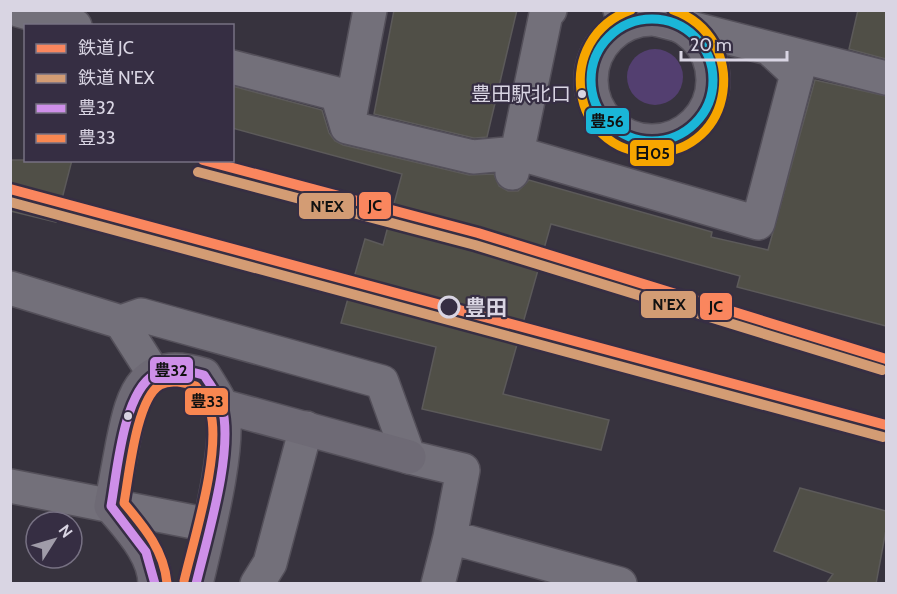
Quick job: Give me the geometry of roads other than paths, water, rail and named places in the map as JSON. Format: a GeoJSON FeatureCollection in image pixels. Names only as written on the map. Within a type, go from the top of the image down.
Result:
{"type":"FeatureCollection","features":[{"type":"Feature","properties":{"kind":"street"},"geometry":{"type":"LineString","coordinates":[[18,10],[68,24]]}},
{"type":"Feature","properties":{"kind":"street"},"geometry":{"type":"LineString","coordinates":[[347,127],[370,10]]}},
{"type":"Feature","properties":{"kind":"street"},"geometry":{"type":"LineString","coordinates":[[514,164],[546,14],[550,10]]}},
{"type":"Feature","properties":{"kind":"street"},"geometry":{"type":"LineString","coordinates":[[620,10],[673,16],[770,49],[886,78]]}},
{"type":"Feature","properties":{"kind":"street"},"geometry":{"type":"LineString","coordinates":[[347,127],[473,157],[514,164],[758,224],[797,74],[770,49]]}},
{"type":"Feature","properties":{"kind":"street"},"geometry":{"type":"LineString","coordinates":[[234,68],[337,94],[347,127]]}},
{"type":"Feature","properties":{"kind":"street"},"geometry":{"type":"LineString","coordinates":[[10,288],[121,322],[141,315],[382,382],[409,457]]}},
{"type":"Feature","properties":{"kind":"street"},"geometry":{"type":"LineString","coordinates":[[121,322],[154,374]]}},
{"type":"Feature","properties":{"kind":"street"},"geometry":{"type":"LineString","coordinates":[[155,584],[155,571],[146,552],[111,506],[130,404],[141,384],[154,374],[171,369],[204,375],[222,406],[225,427],[209,525],[196,584]]}},
{"type":"Feature","properties":{"kind":"street"},"geometry":{"type":"LineString","coordinates":[[222,406],[463,470],[438,584]]}},
{"type":"Feature","properties":{"kind":"street"},"geometry":{"type":"LineString","coordinates":[[257,584],[270,563],[306,428]]}},
{"type":"Feature","properties":{"kind":"street"},"geometry":{"type":"LineString","coordinates":[[10,486],[209,525]]}},
{"type":"Feature","properties":{"kind":"street"},"geometry":{"type":"LineString","coordinates":[[450,537],[620,584]]}},
{"type":"Feature","properties":{"kind":"rail line","name":"JC"},"geometry":{"type":"LineString","coordinates":[[211,162],[478,233],[886,359]]}},
{"type":"Feature","properties":{"kind":"rail line","name":"N'EX"},"geometry":{"type":"LineString","coordinates":[[198,172],[475,245],[882,370]]}},
{"type":"Feature","properties":{"kind":"rail line","name":"JC"},"geometry":{"type":"LineString","coordinates":[[10,189],[886,425]]}},
{"type":"Feature","properties":{"kind":"rail line","name":"N'EX"},"geometry":{"type":"LineString","coordinates":[[10,202],[883,437]]}},
{"type":"Feature","properties":{"kind":"place","name":"豊田駅北口"},"geometry":{"type":"Point","coordinates":[582,94]}},
{"type":"Feature","properties":{"kind":"place","name":"豊田"},"geometry":{"type":"Point","coordinates":[449,307]}}]}
